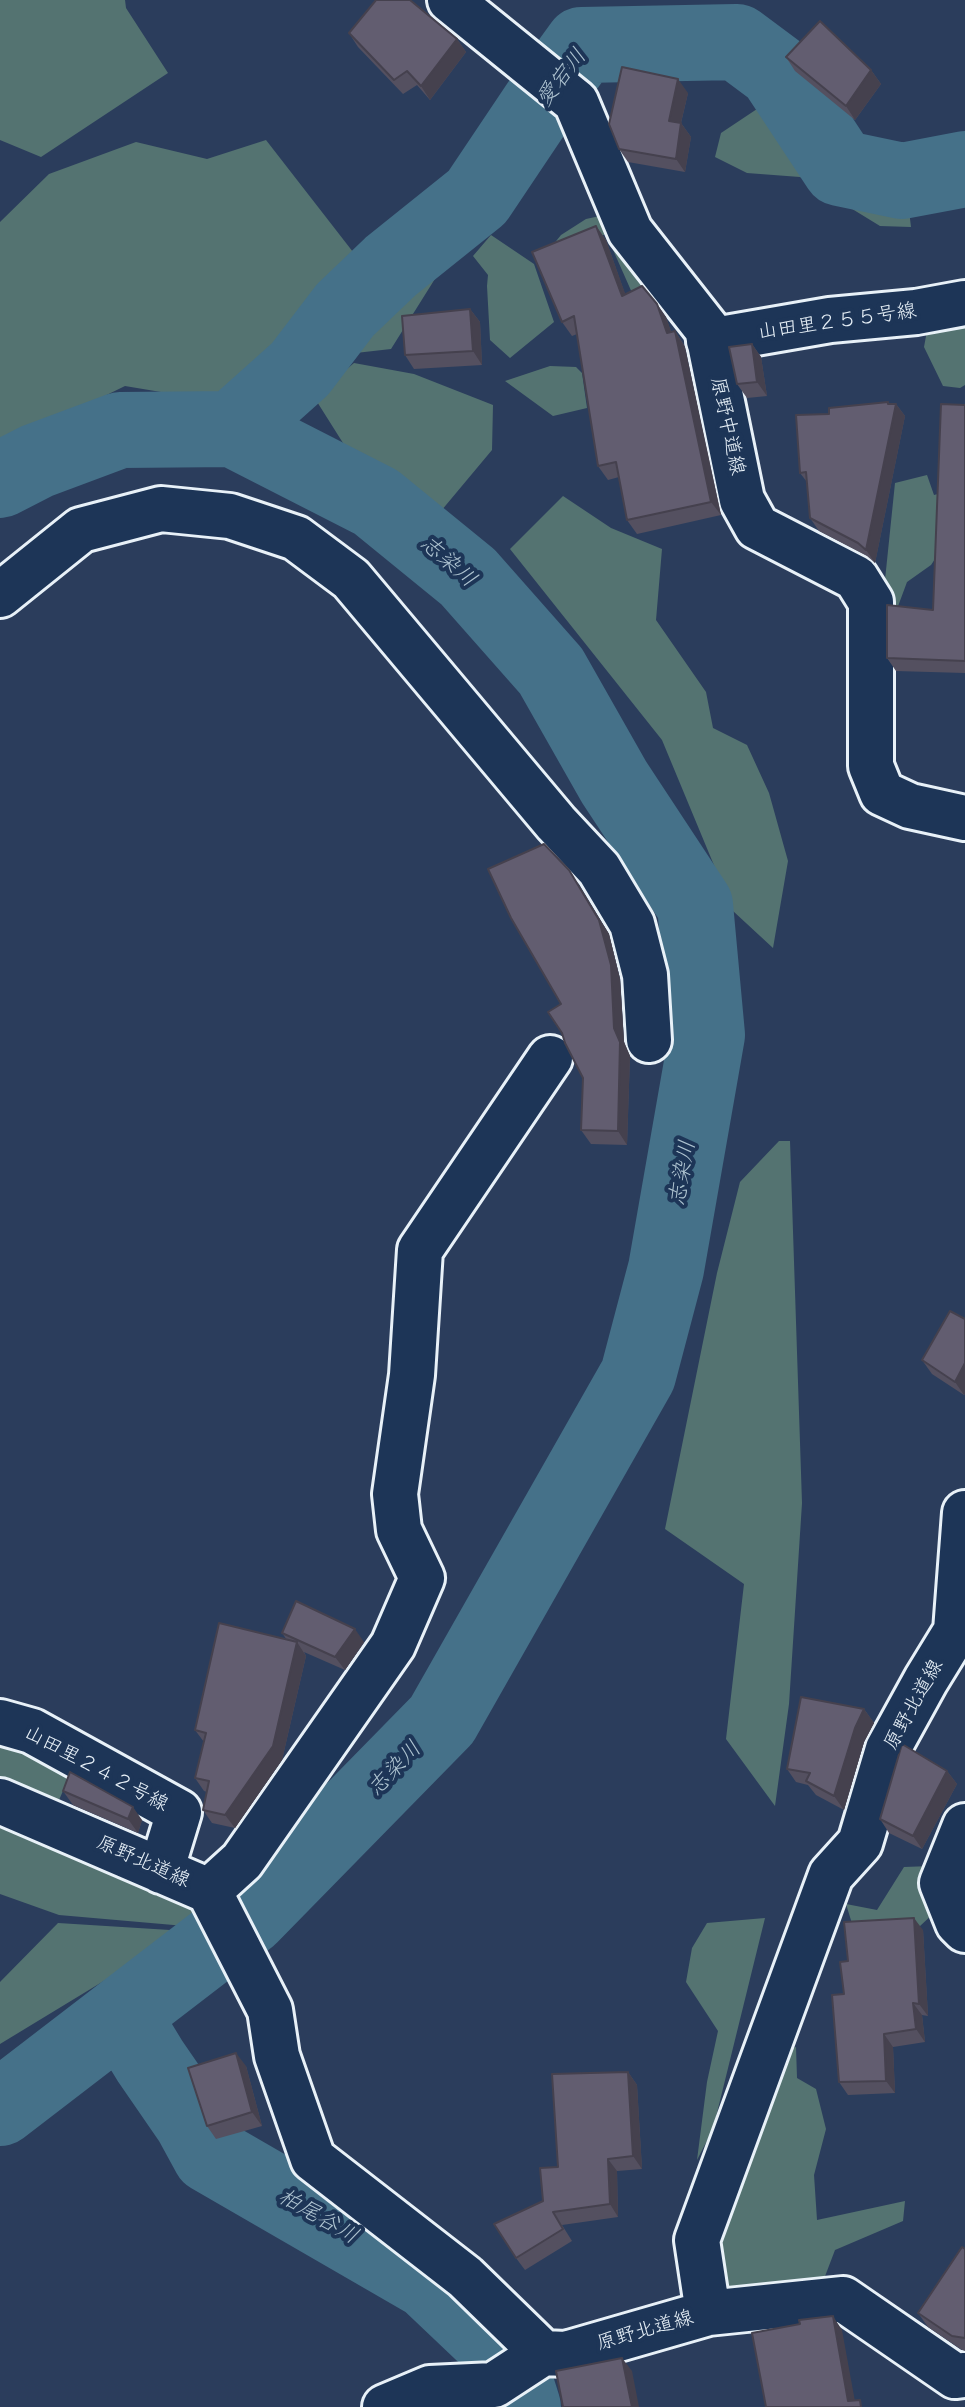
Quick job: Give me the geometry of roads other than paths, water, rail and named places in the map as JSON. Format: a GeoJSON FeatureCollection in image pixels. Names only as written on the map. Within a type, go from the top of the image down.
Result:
{"type":"FeatureCollection","features":[{"type":"Feature","properties":{"kind":"street","name":"原野中道線"},"geometry":{"type":"LineString","coordinates":[[450,0],[576,102],[630,231],[707,329],[742,500],[757,527],[856,578],[871,602],[871,766],[882,793],[910,806],[965,818]]}},
{"type":"Feature","properties":{"kind":"street","name":"山田里２５５号線"},"geometry":{"type":"LineString","coordinates":[[709,341],[830,320],[916,312],[965,303]]}},
{"type":"Feature","properties":{"kind":"street"},"geometry":{"type":"LineString","coordinates":[[0,595],[81,530],[161,509],[230,516],[296,538],[351,579],[556,823],[599,869],[632,924],[645,975],[649,1040]]}},
{"type":"Feature","properties":{"kind":"street"},"geometry":{"type":"LineString","coordinates":[[209,1891],[242,1861],[393,1645],[422,1578],[399,1530],[395,1494],[412,1375],[420,1250],[550,1058]]}},
{"type":"Feature","properties":{"kind":"street","name":"原野北道線"},"geometry":{"type":"LineString","coordinates":[[0,1801],[209,1891],[270,2010],[277,2056],[313,2159],[465,2277],[542,2354],[566,2354],[708,2313],[697,2240],[831,1875],[860,1843],[888,1749],[955,1656],[965,1513]]}},
{"type":"Feature","properties":{"kind":"street","name":"山田里２４２号線"},"geometry":{"type":"LineString","coordinates":[[0,1722],[32,1731],[179,1812],[161,1871]]}},
{"type":"Feature","properties":{"kind":"street"},"geometry":{"type":"LineString","coordinates":[[965,1826],[942,1883],[958,1923],[965,1930]]}},
{"type":"Feature","properties":{"kind":"street"},"geometry":{"type":"LineString","coordinates":[[708,2313],[843,2299],[955,2376],[965,2375]]}},
{"type":"Feature","properties":{"kind":"street"},"geometry":{"type":"LineString","coordinates":[[385,2407],[430,2388],[494,2385],[542,2354]]}},
{"type":"Feature","properties":{"kind":"waterway","name":"愛宕川"},"geometry":{"type":"LineString","coordinates":[[233,429],[300,369],[345,310],[391,266],[477,197],[582,45],[737,42],[776,71],[840,168],[902,181],[965,169]]}},
{"type":"Feature","properties":{"kind":"waterway","name":"志染川"},"geometry":{"type":"LineString","coordinates":[[0,480],[37,461],[120,430],[233,429],[376,502],[468,577],[551,671],[614,782],[695,905],[707,1035],[666,1269],[638,1375],[442,1720],[250,1916],[0,2108]]}},
{"type":"Feature","properties":{"kind":"waterway","name":"柏尾谷川"},"geometry":{"type":"LineString","coordinates":[[122,2015],[210,2155],[428,2281],[507,2356],[523,2407]]}}]}
